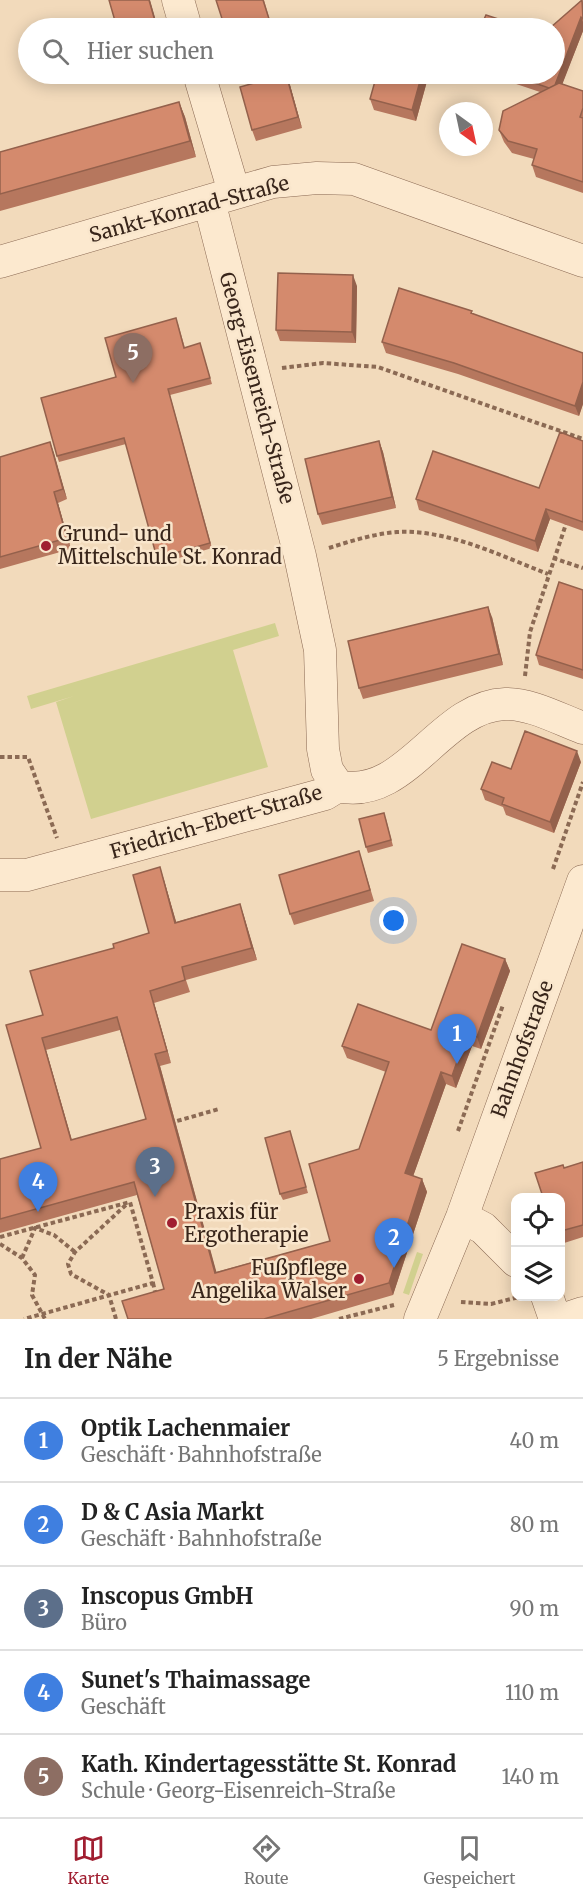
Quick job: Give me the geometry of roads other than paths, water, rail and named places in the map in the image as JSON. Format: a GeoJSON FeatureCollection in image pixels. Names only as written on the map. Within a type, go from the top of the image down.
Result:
{"type":"FeatureCollection","features":[{"type":"Feature","properties":{"kind":"street"},"geometry":{"type":"LineString","coordinates":[[178,0],[183,18]]}},
{"type":"Feature","properties":{"kind":"street","name":"Georg-Eisenreich-Straße"},"geometry":{"type":"LineString","coordinates":[[202,84],[254,375],[300,556],[320,650],[323,749],[327,770],[338,786]]}},
{"type":"Feature","properties":{"kind":"street","name":"Sankt-Konrad-Straße"},"geometry":{"type":"LineString","coordinates":[[0,262],[273,182],[317,177],[354,179],[583,261]]}},
{"type":"Feature","properties":{"kind":"street","name":"Friedrich-Ebert-Straße"},"geometry":{"type":"LineString","coordinates":[[0,875],[27,875],[325,794],[338,786],[353,789],[378,781],[401,769],[455,724],[486,707],[504,704],[521,705],[583,728]]}},
{"type":"Feature","properties":{"kind":"street","name":"Bahnhofstraße"},"geometry":{"type":"LineString","coordinates":[[412,1311],[462,1217],[583,881]]}},
{"type":"Feature","properties":{"kind":"street"},"geometry":{"type":"LineString","coordinates":[[462,1217],[483,1228],[511,1256]]}},
{"type":"Feature","properties":{"kind":"street"},"geometry":{"type":"LineString","coordinates":[[549,1301],[555,1319]]}},
{"type":"Feature","properties":{"kind":"street"},"geometry":{"type":"LineString","coordinates":[[565,1319],[583,1313]]}},
{"type":"Feature","properties":{"kind":"place","name":"Kath. Kindertagesstätte St. Konrad"},"geometry":{"type":"Point","coordinates":[133,383]}},
{"type":"Feature","properties":{"kind":"place","name":"Grund- und Mittelschule St. Konrad"},"geometry":{"type":"Point","coordinates":[46,546]}},
{"type":"Feature","properties":{"kind":"place","name":"Optik Lachenmaier"},"geometry":{"type":"Point","coordinates":[457,1064]}},
{"type":"Feature","properties":{"kind":"place","name":"Inscopus GmbH"},"geometry":{"type":"Point","coordinates":[155,1197]}},
{"type":"Feature","properties":{"kind":"place","name":"Sunet's Thaimassage"},"geometry":{"type":"Point","coordinates":[38,1212]}},
{"type":"Feature","properties":{"kind":"place","name":"Praxis für Ergotherapie"},"geometry":{"type":"Point","coordinates":[172,1223]}},
{"type":"Feature","properties":{"kind":"place","name":"D & C Asia Markt"},"geometry":{"type":"Point","coordinates":[394,1268]}},
{"type":"Feature","properties":{"kind":"place","name":"Fußpflege Angelika Walser"},"geometry":{"type":"Point","coordinates":[359,1279]}}]}
